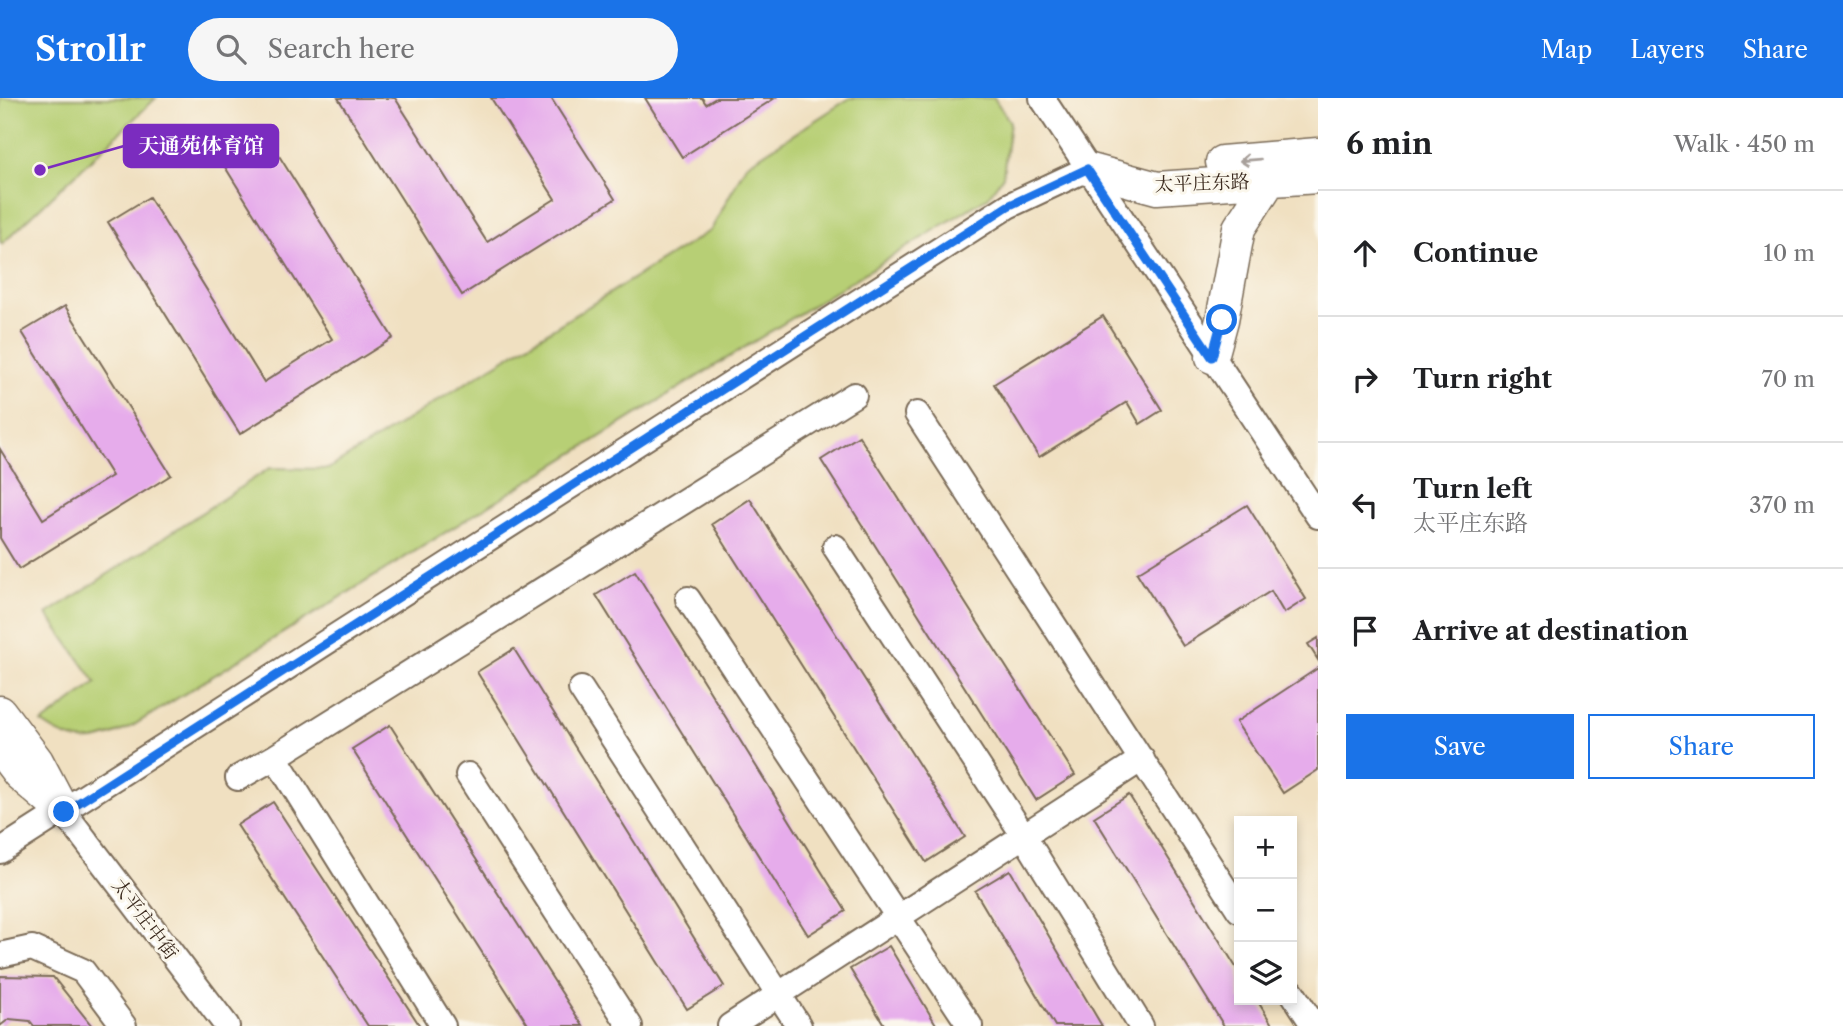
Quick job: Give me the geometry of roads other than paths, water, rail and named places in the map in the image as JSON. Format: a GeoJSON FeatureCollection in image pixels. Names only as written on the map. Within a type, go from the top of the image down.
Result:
{"type":"FeatureCollection","features":[{"type":"Feature","properties":{"kind":"main road","name":"太平庄东路"},"geometry":{"type":"LineString","coordinates":[[1087,169],[1179,166],[1318,153]]}},
{"type":"Feature","properties":{"kind":"main road","name":"太平庄东路"},"geometry":{"type":"LineString","coordinates":[[1087,169],[1157,188],[1318,177]]}},
{"type":"Feature","properties":{"kind":"main road"},"geometry":{"type":"LineString","coordinates":[[1212,357],[1222,320],[1239,228],[1270,180]]}},
{"type":"Feature","properties":{"kind":"main road","name":"太平庄中街"},"geometry":{"type":"LineString","coordinates":[[0,712],[37,761],[64,812]]}},
{"type":"Feature","properties":{"kind":"main road","name":"太平庄中街"},"geometry":{"type":"LineString","coordinates":[[0,749],[19,774],[64,812]]}},
{"type":"Feature","properties":{"kind":"street"},"geometry":{"type":"LineString","coordinates":[[1042,98],[1318,516]]}},
{"type":"Feature","properties":{"kind":"street","name":"太平庄东路"},"geometry":{"type":"LineString","coordinates":[[0,851],[1008,206],[1087,169]]}},
{"type":"Feature","properties":{"kind":"street"},"geometry":{"type":"LineString","coordinates":[[238,778],[854,395]]}},
{"type":"Feature","properties":{"kind":"street"},"geometry":{"type":"LineString","coordinates":[[917,414],[1234,902]]}},
{"type":"Feature","properties":{"kind":"street"},"geometry":{"type":"LineString","coordinates":[[835,547],[1024,836],[1141,1026]]}},
{"type":"Feature","properties":{"kind":"street"},"geometry":{"type":"LineString","coordinates":[[688,599],[970,1026]]}},
{"type":"Feature","properties":{"kind":"street"},"geometry":{"type":"LineString","coordinates":[[581,689],[799,1026]]}},
{"type":"Feature","properties":{"kind":"street"},"geometry":{"type":"LineString","coordinates":[[275,757],[443,1026]]}},
{"type":"Feature","properties":{"kind":"street"},"geometry":{"type":"LineString","coordinates":[[730,1026],[1142,759]]}},
{"type":"Feature","properties":{"kind":"street"},"geometry":{"type":"LineString","coordinates":[[468,775],[629,1026]]}},
{"type":"Feature","properties":{"kind":"street","name":"太平庄中街"},"geometry":{"type":"LineString","coordinates":[[64,812],[227,1026]]}},
{"type":"Feature","properties":{"kind":"street"},"geometry":{"type":"LineString","coordinates":[[0,956],[32,948],[83,971],[124,1026]]}},
{"type":"Feature","properties":{"kind":"street"},"geometry":{"type":"LineString","coordinates":[[1297,1000],[1314,1026]]}},
{"type":"Feature","properties":{"kind":"place","name":"天通苑体育馆"},"geometry":{"type":"Point","coordinates":[40,170]}}]}
